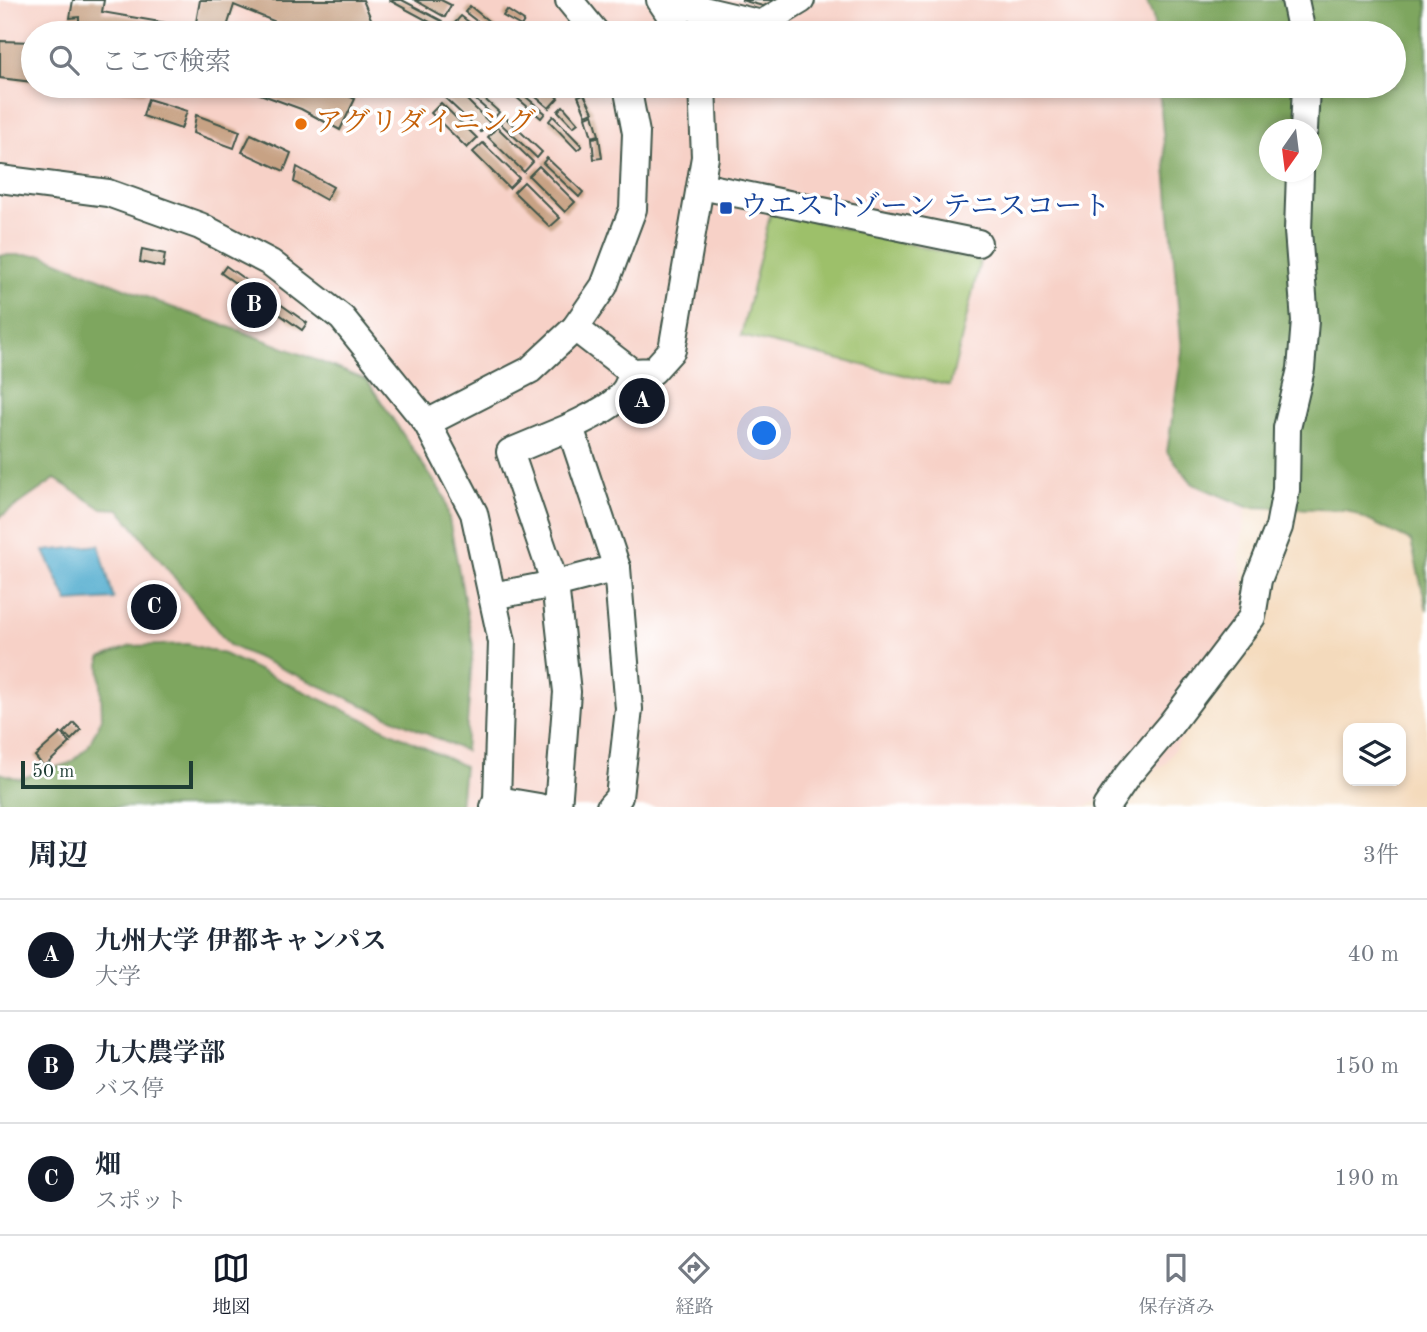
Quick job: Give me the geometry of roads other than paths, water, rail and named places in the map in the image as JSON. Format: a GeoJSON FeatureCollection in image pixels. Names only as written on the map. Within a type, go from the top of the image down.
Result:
{"type":"FeatureCollection","features":[{"type":"Feature","properties":{"kind":"street"},"geometry":{"type":"LineString","coordinates":[[569,0],[586,21]]}},
{"type":"Feature","properties":{"kind":"street"},"geometry":{"type":"LineString","coordinates":[[661,0],[728,21]]}},
{"type":"Feature","properties":{"kind":"street"},"geometry":{"type":"LineString","coordinates":[[661,0],[674,21]]}},
{"type":"Feature","properties":{"kind":"street"},"geometry":{"type":"LineString","coordinates":[[767,21],[801,0]]}},
{"type":"Feature","properties":{"kind":"street"},"geometry":{"type":"LineString","coordinates":[[1295,0],[1299,21]]}},
{"type":"Feature","properties":{"kind":"street"},"geometry":{"type":"LineString","coordinates":[[428,423],[530,370],[575,328],[604,286],[633,209],[636,133],[629,98]]}},
{"type":"Feature","properties":{"kind":"street"},"geometry":{"type":"LineString","coordinates":[[575,328],[632,372],[653,371],[672,350],[705,157],[703,98]]}},
{"type":"Feature","properties":{"kind":"street"},"geometry":{"type":"LineString","coordinates":[[1304,119],[1305,98]]}},
{"type":"Feature","properties":{"kind":"street"},"geometry":{"type":"LineString","coordinates":[[0,179],[108,193],[201,226],[271,263],[342,318],[428,423],[474,513],[502,642],[495,804],[539,807]]}},
{"type":"Feature","properties":{"kind":"street"},"geometry":{"type":"LineString","coordinates":[[1106,807],[1127,776],[1170,726],[1252,617],[1258,580],[1279,527],[1286,490],[1287,428],[1300,369],[1305,321],[1298,231],[1300,182]]}},
{"type":"Feature","properties":{"kind":"street"},"geometry":{"type":"LineString","coordinates":[[701,186],[978,243]]}},
{"type":"Feature","properties":{"kind":"street"},"geometry":{"type":"LineString","coordinates":[[558,807],[567,692],[555,584],[510,452],[570,427],[617,402],[631,381],[632,372]]}},
{"type":"Feature","properties":{"kind":"street"},"geometry":{"type":"LineString","coordinates":[[570,427],[617,568],[629,709],[620,797],[610,807]]}},
{"type":"Feature","properties":{"kind":"street"},"geometry":{"type":"LineString","coordinates":[[492,596],[617,568]]}},
{"type":"Feature","properties":{"kind":"water"},"geometry":{"type":"Polygon","coordinates":[[[99,545],[114,599],[68,602],[44,551],[99,545]]]}},
{"type":"Feature","properties":{"kind":"place","name":"アグリダイニング"},"geometry":{"type":"Point","coordinates":[301,124]}},
{"type":"Feature","properties":{"kind":"place","name":"ウエストゾーン テニスコート"},"geometry":{"type":"Point","coordinates":[726,208]}},
{"type":"Feature","properties":{"kind":"place","name":"九大農学部"},"geometry":{"type":"Point","coordinates":[254,305]}},
{"type":"Feature","properties":{"kind":"place","name":"九州大学 伊都キャンパス"},"geometry":{"type":"Point","coordinates":[642,401]}},
{"type":"Feature","properties":{"kind":"place","name":"畑"},"geometry":{"type":"Point","coordinates":[154,607]}}]}
